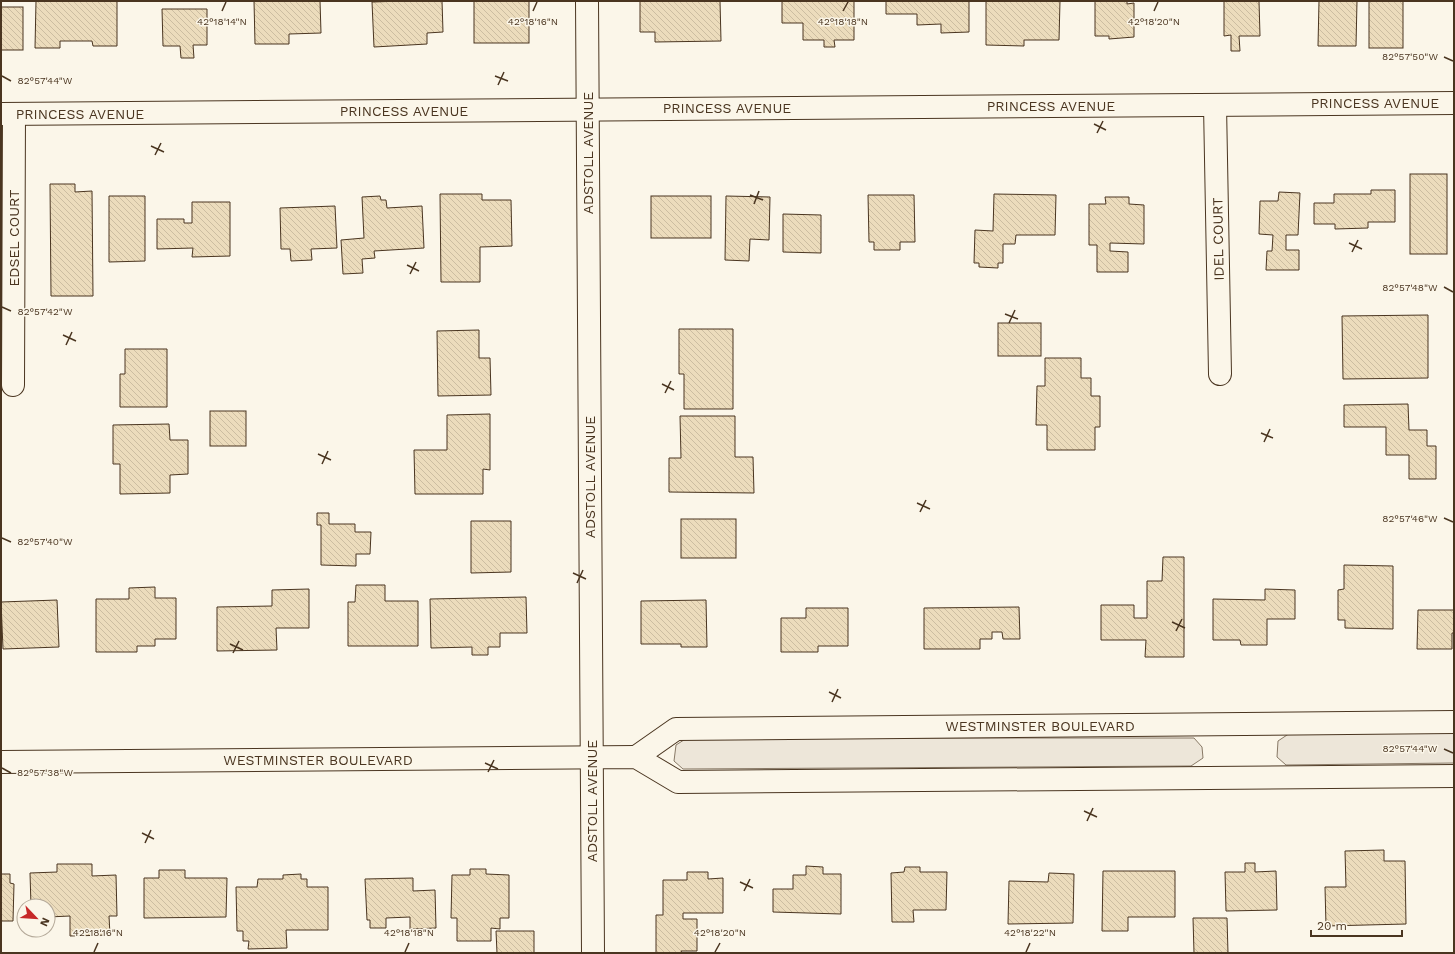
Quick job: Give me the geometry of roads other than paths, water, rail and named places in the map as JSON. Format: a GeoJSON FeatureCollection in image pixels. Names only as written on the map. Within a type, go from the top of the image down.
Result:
{"type":"FeatureCollection","features":[{"type":"Feature","properties":{"kind":"street","name":"ADSTOLL AVENUE"},"geometry":{"type":"LineString","coordinates":[[587,1],[593,953]]}},
{"type":"Feature","properties":{"kind":"street","name":"PRINCESS AVENUE"},"geometry":{"type":"LineString","coordinates":[[7,114],[1454,103]]}},
{"type":"Feature","properties":{"kind":"street","name":"IDEL COURT"},"geometry":{"type":"LineString","coordinates":[[1215,105],[1220,374]]}},
{"type":"Feature","properties":{"kind":"street","name":"EDSEL COURT"},"geometry":{"type":"LineString","coordinates":[[7,114],[13,385]]}},
{"type":"Feature","properties":{"kind":"street","name":"WESTMINSTER BOULEVARD"},"geometry":{"type":"LineString","coordinates":[[1,762],[636,757],[676,729],[1454,722]]}},
{"type":"Feature","properties":{"kind":"street"},"geometry":{"type":"LineString","coordinates":[[636,757],[678,782],[1454,776]]}}]}
